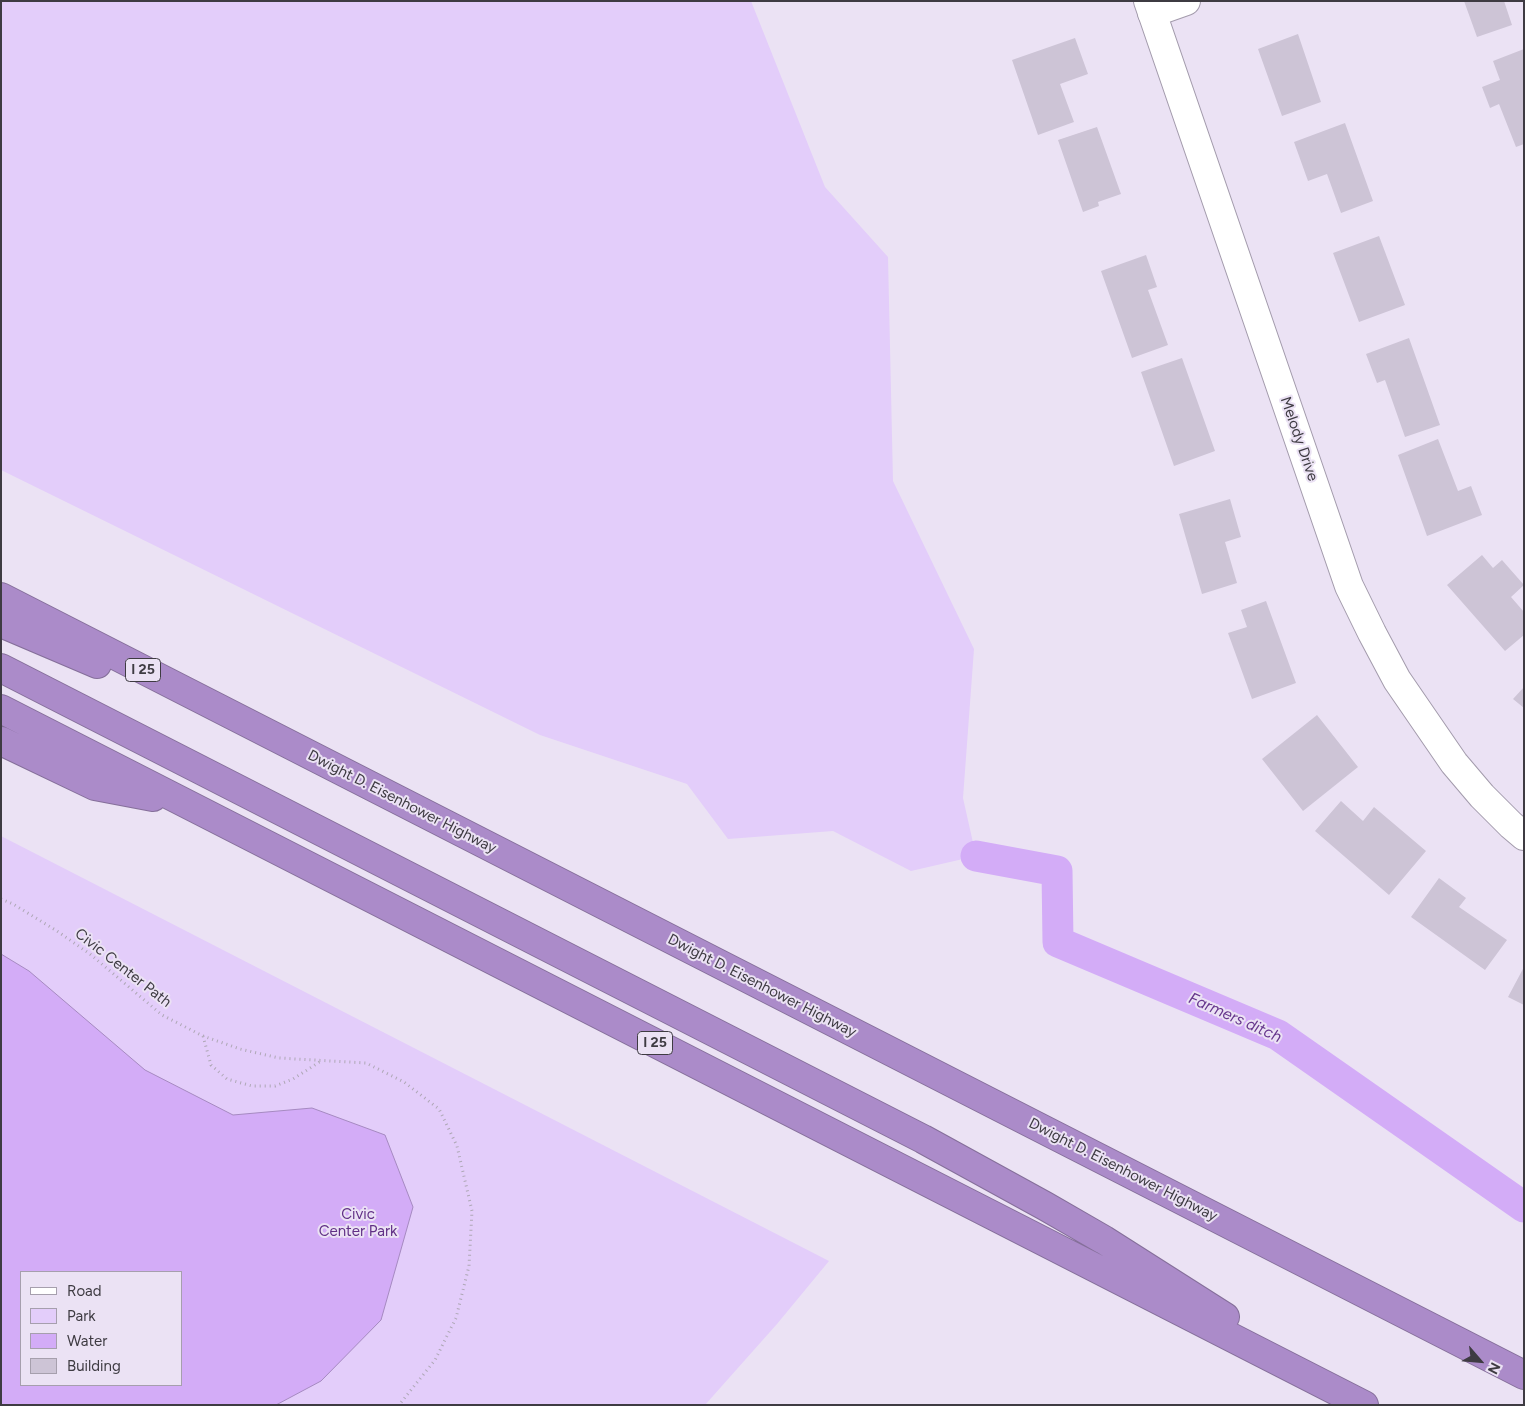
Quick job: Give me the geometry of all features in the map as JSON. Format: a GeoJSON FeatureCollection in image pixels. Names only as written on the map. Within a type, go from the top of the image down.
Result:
{"type":"FeatureCollection","features":[{"type":"Feature","properties":{"kind":"highway","name":"Dwight D. Eisenhower Highway"},"geometry":{"type":"LineString","coordinates":[[1,597],[1524,1375]]}},
{"type":"Feature","properties":{"kind":"highway"},"geometry":{"type":"LineString","coordinates":[[1,624],[285,742]]}},
{"type":"Feature","properties":{"kind":"highway"},"geometry":{"type":"LineString","coordinates":[[1,668],[960,1159],[1149,1268],[1220,1314],[1310,1377]]}},
{"type":"Feature","properties":{"kind":"highway","name":"I 25"},"geometry":{"type":"LineString","coordinates":[[1,709],[1364,1405]]}},
{"type":"Feature","properties":{"kind":"highway"},"geometry":{"type":"LineString","coordinates":[[1,741],[95,786],[183,803]]}},
{"type":"Feature","properties":{"kind":"street"},"geometry":{"type":"LineString","coordinates":[[1150,7],[1186,1]]}},
{"type":"Feature","properties":{"kind":"street","name":"Melody Drive"},"geometry":{"type":"LineString","coordinates":[[1150,7],[1350,586],[1372,634],[1397,680],[1444,748],[1482,796],[1524,836]]}},
{"type":"Feature","properties":{"kind":"path","name":"Civic Center Path"},"geometry":{"type":"LineString","coordinates":[[1,899],[13,904],[57,931],[90,954],[162,1015],[203,1036],[240,1050],[279,1058],[366,1063],[404,1082],[439,1109],[458,1146],[472,1212],[469,1266],[456,1318],[452,1326],[434,1360],[399,1405]]}},
{"type":"Feature","properties":{"kind":"path"},"geometry":{"type":"LineString","coordinates":[[203,1036],[210,1065],[227,1079],[252,1086],[275,1086],[294,1079],[322,1060]]}},
{"type":"Feature","properties":{"kind":"green space"},"geometry":{"type":"Polygon","coordinates":[[[1,1],[751,1],[825,187],[888,257],[893,481],[974,649],[963,798],[976,856],[911,871],[833,831],[728,839],[687,784],[540,735],[1,470],[1,1]]]}},
{"type":"Feature","properties":{"kind":"green space","name":"Civic Center Park"},"geometry":{"type":"Polygon","coordinates":[[[1,836],[829,1261],[777,1324],[705,1405],[1,1405],[1,836]]]}},
{"type":"Feature","properties":{"kind":"water"},"geometry":{"type":"Polygon","coordinates":[[[1,954],[29,971],[145,1070],[233,1115],[312,1108],[385,1135],[413,1207],[381,1320],[321,1381],[276,1405],[1,1405],[1,954]]]}},
{"type":"Feature","properties":{"kind":"building"},"geometry":{"type":"Polygon","coordinates":[[[1464,1],[1504,1],[1512,25],[1477,37],[1464,1]]]}},
{"type":"Feature","properties":{"kind":"building"},"geometry":{"type":"Polygon","coordinates":[[[1298,34],[1321,102],[1282,116],[1258,49],[1298,34]]]}},
{"type":"Feature","properties":{"kind":"building"},"geometry":{"type":"Polygon","coordinates":[[[1075,38],[1088,74],[1060,84],[1074,122],[1038,135],[1012,60],[1075,38]]]}},
{"type":"Feature","properties":{"kind":"building"},"geometry":{"type":"Polygon","coordinates":[[[1524,49],[1524,144],[1516,147],[1499,104],[1490,108],[1482,87],[1500,80],[1493,61],[1524,49]]]}},
{"type":"Feature","properties":{"kind":"building"},"geometry":{"type":"Polygon","coordinates":[[[1345,123],[1373,201],[1341,213],[1327,174],[1308,181],[1294,142],[1345,123]]]}},
{"type":"Feature","properties":{"kind":"building"},"geometry":{"type":"Polygon","coordinates":[[[1097,127],[1121,194],[1098,202],[1099,206],[1083,212],[1058,140],[1097,127]]]}},
{"type":"Feature","properties":{"kind":"building"},"geometry":{"type":"Polygon","coordinates":[[[1379,236],[1405,305],[1359,322],[1333,253],[1379,236]]]}},
{"type":"Feature","properties":{"kind":"building"},"geometry":{"type":"Polygon","coordinates":[[[1146,255],[1157,287],[1148,290],[1168,345],[1132,358],[1101,271],[1146,255]]]}},
{"type":"Feature","properties":{"kind":"building"},"geometry":{"type":"Polygon","coordinates":[[[1409,338],[1440,425],[1405,437],[1385,380],[1377,383],[1366,354],[1409,338]]]}},
{"type":"Feature","properties":{"kind":"building"},"geometry":{"type":"Polygon","coordinates":[[[1182,358],[1215,451],[1174,466],[1141,372],[1182,358]]]}},
{"type":"Feature","properties":{"kind":"building"},"geometry":{"type":"Polygon","coordinates":[[[1438,439],[1458,491],[1471,486],[1482,515],[1427,536],[1398,455],[1438,439]]]}},
{"type":"Feature","properties":{"kind":"building"},"geometry":{"type":"Polygon","coordinates":[[[1230,499],[1241,537],[1225,542],[1237,583],[1202,594],[1179,514],[1230,499]]]}},
{"type":"Feature","properties":{"kind":"building"},"geometry":{"type":"Polygon","coordinates":[[[1482,555],[1493,568],[1502,560],[1524,585],[1511,597],[1524,612],[1524,635],[1505,651],[1447,585],[1482,555]]]}},
{"type":"Feature","properties":{"kind":"building"},"geometry":{"type":"Polygon","coordinates":[[[1266,601],[1296,683],[1252,699],[1228,633],[1247,627],[1241,610],[1266,601]]]}},
{"type":"Feature","properties":{"kind":"building"},"geometry":{"type":"Polygon","coordinates":[[[1524,687],[1524,708],[1513,699],[1524,687]]]}},
{"type":"Feature","properties":{"kind":"building"},"geometry":{"type":"Polygon","coordinates":[[[1317,715],[1358,767],[1303,811],[1262,759],[1317,715]]]}},
{"type":"Feature","properties":{"kind":"building"},"geometry":{"type":"Polygon","coordinates":[[[1341,801],[1363,821],[1374,807],[1426,851],[1389,895],[1315,831],[1341,801]]]}},
{"type":"Feature","properties":{"kind":"building"},"geometry":{"type":"Polygon","coordinates":[[[1439,878],[1466,898],[1459,907],[1507,940],[1485,970],[1411,917],[1439,878]]]}},
{"type":"Feature","properties":{"kind":"building"},"geometry":{"type":"Polygon","coordinates":[[[1524,967],[1524,1005],[1508,997],[1524,967]]]}},
{"type":"Feature","properties":{"kind":"waterway","name":"Farmers ditch"},"geometry":{"type":"LineString","coordinates":[[976,856],[1057,871],[1058,942],[1278,1035],[1524,1207]]}}]}
